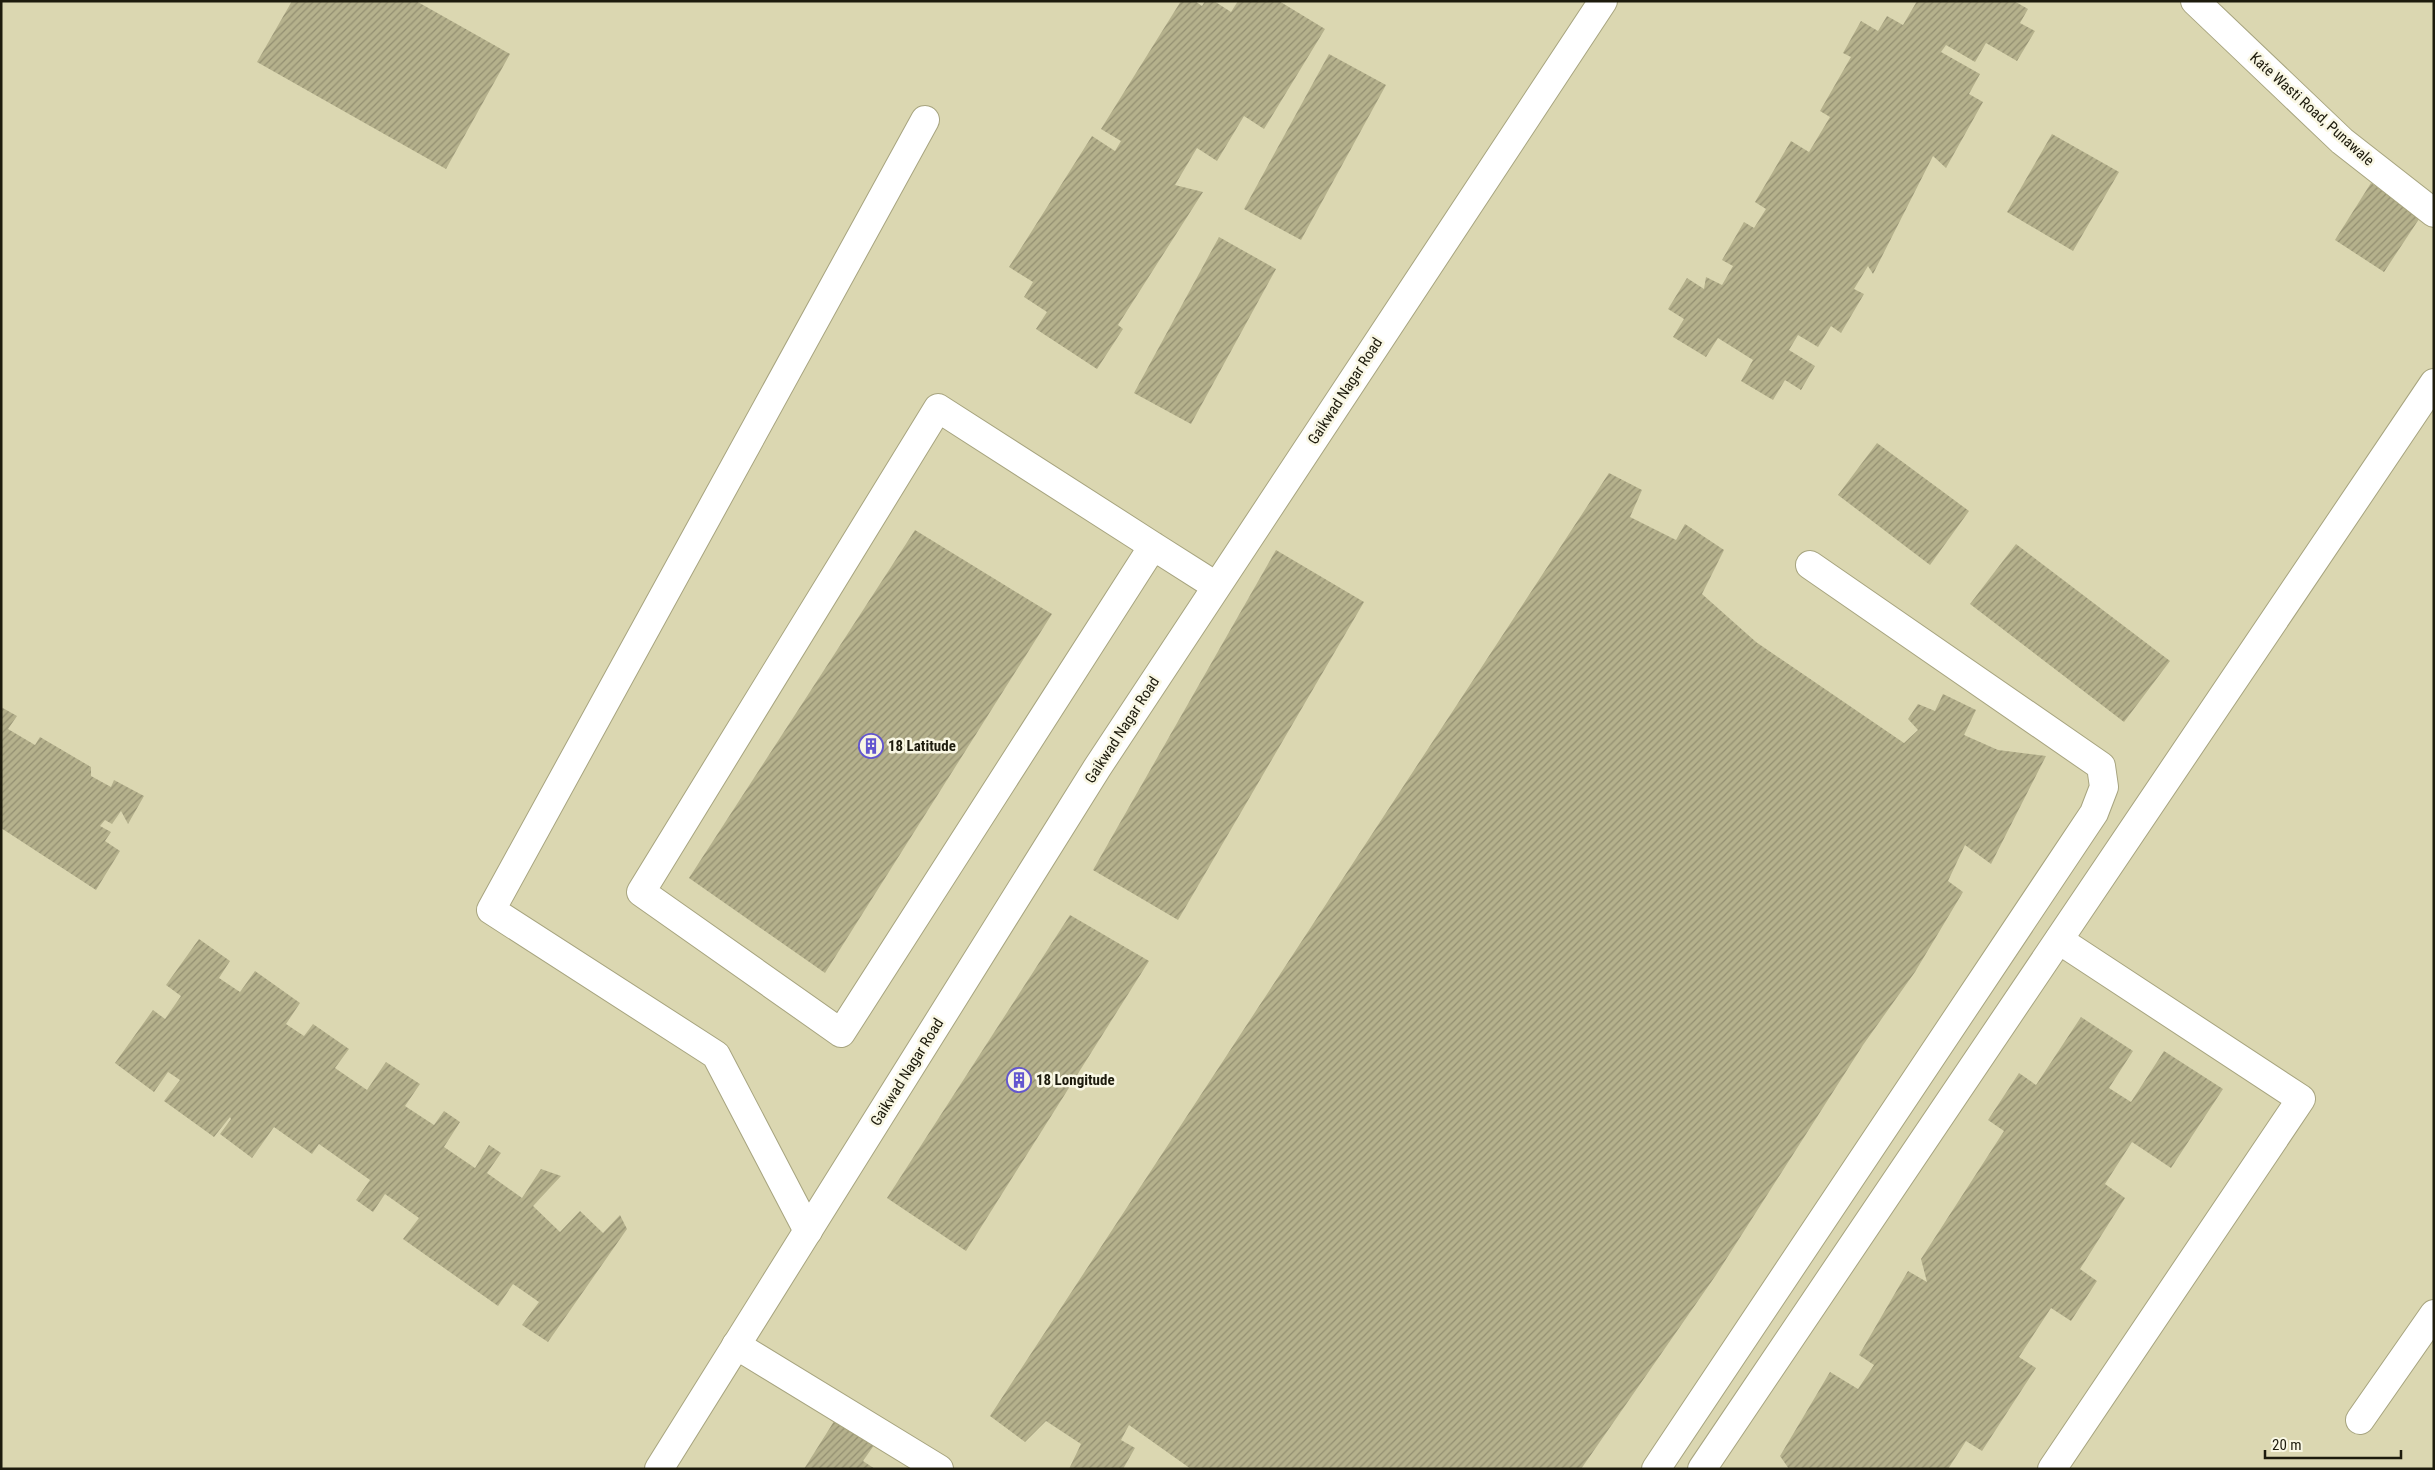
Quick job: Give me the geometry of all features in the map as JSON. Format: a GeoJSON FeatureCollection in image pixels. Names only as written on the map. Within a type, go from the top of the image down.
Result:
{"type":"FeatureCollection","features":[{"type":"Feature","properties":{"kind":"street","name":"Gaikwad Nagar Road"},"geometry":{"type":"LineString","coordinates":[[658,1469],[1097,768],[1603,1]]}},
{"type":"Feature","properties":{"kind":"street","name":"Kate Wasti Road, Punawale"},"geometry":{"type":"LineString","coordinates":[[2195,1],[2342,141],[2434,212]]}},
{"type":"Feature","properties":{"kind":"street"},"geometry":{"type":"LineString","coordinates":[[808,1231],[716,1054],[491,910],[925,120]]}},
{"type":"Feature","properties":{"kind":"street"},"geometry":{"type":"LineString","coordinates":[[1702,1469],[2434,383]]}},
{"type":"Feature","properties":{"kind":"street"},"geometry":{"type":"LineString","coordinates":[[1153,546],[841,1033],[641,892],[938,408],[1216,586]]}},
{"type":"Feature","properties":{"kind":"street"},"geometry":{"type":"LineString","coordinates":[[1656,1469],[2094,813],[2104,787],[2101,766],[1810,565]]}},
{"type":"Feature","properties":{"kind":"street"},"geometry":{"type":"LineString","coordinates":[[2052,1469],[2301,1099],[2059,940]]}},
{"type":"Feature","properties":{"kind":"street"},"geometry":{"type":"LineString","coordinates":[[2360,1420],[2434,1314]]}},
{"type":"Feature","properties":{"kind":"street"},"geometry":{"type":"LineString","coordinates":[[736,1345],[939,1469]]}},
{"type":"Feature","properties":{"kind":"building"},"geometry":{"type":"Polygon","coordinates":[[[292,1],[416,1],[510,54],[446,169],[257,62],[292,1]]]}},
{"type":"Feature","properties":{"kind":"building"},"geometry":{"type":"Polygon","coordinates":[[[1181,1],[1195,1],[1202,6],[1205,1],[1214,1],[1231,12],[1238,1],[1279,1],[1325,29],[1264,129],[1244,116],[1217,161],[1197,148],[1175,185],[1203,192],[1118,325],[1123,329],[1097,369],[1036,329],[1047,312],[1024,297],[1033,282],[1009,267],[1092,136],[1115,151],[1121,141],[1101,129],[1181,1]]]}},
{"type":"Feature","properties":{"kind":"building"},"geometry":{"type":"Polygon","coordinates":[[[1917,1],[2014,1],[2028,9],[2020,23],[2035,31],[2017,61],[1986,43],[1975,62],[1946,45],[1941,52],[1980,74],[1969,94],[1983,102],[1946,168],[1933,156],[1873,274],[1868,266],[1854,289],[1864,294],[1841,333],[1831,326],[1818,347],[1798,335],[1789,350],[1815,366],[1801,390],[1785,380],[1773,400],[1741,381],[1753,360],[1718,338],[1706,357],[1673,337],[1684,319],[1668,309],[1687,278],[1704,289],[1706,277],[1722,285],[1733,266],[1722,260],[1744,222],[1754,228],[1766,209],[1755,202],[1791,141],[1809,152],[1830,117],[1820,111],[1851,57],[1843,53],[1861,21],[1878,31],[1887,16],[1903,25],[1917,1]]]}},
{"type":"Feature","properties":{"kind":"building"},"geometry":{"type":"Polygon","coordinates":[[[1329,54],[1386,85],[1301,240],[1244,209],[1329,54]]]}},
{"type":"Feature","properties":{"kind":"building"},"geometry":{"type":"Polygon","coordinates":[[[2052,134],[2119,172],[2073,251],[2007,212],[2052,134]]]}},
{"type":"Feature","properties":{"kind":"building"},"geometry":{"type":"Polygon","coordinates":[[[2371,183],[2421,216],[2384,272],[2335,240],[2371,183]]]}},
{"type":"Feature","properties":{"kind":"building"},"geometry":{"type":"Polygon","coordinates":[[[1219,237],[1276,269],[1191,424],[1134,393],[1219,237]]]}},
{"type":"Feature","properties":{"kind":"building"},"geometry":{"type":"Polygon","coordinates":[[[1877,443],[1969,511],[1930,565],[1838,495],[1877,443]]]}},
{"type":"Feature","properties":{"kind":"building"},"geometry":{"type":"Polygon","coordinates":[[[1609,473],[1642,490],[1630,517],[1676,540],[1685,524],[1724,550],[1702,594],[1756,642],[1904,743],[1918,730],[1908,719],[1918,704],[1935,711],[1943,694],[1976,710],[1964,735],[1998,750],[2046,756],[1991,864],[1965,845],[1948,881],[1963,892],[1915,972],[1863,1045],[1716,1275],[1581,1469],[1191,1469],[1129,1425],[1121,1440],[1135,1448],[1123,1469],[1069,1469],[1081,1444],[1046,1421],[1025,1442],[990,1416],[1609,473]]]}},
{"type":"Feature","properties":{"kind":"building","name":"18 Latitude"},"geometry":{"type":"Polygon","coordinates":[[[915,530],[1052,614],[825,973],[689,878],[915,530]]]}},
{"type":"Feature","properties":{"kind":"building"},"geometry":{"type":"Polygon","coordinates":[[[2016,544],[2170,661],[2124,722],[1970,604],[2016,544]]]}},
{"type":"Feature","properties":{"kind":"building"},"geometry":{"type":"Polygon","coordinates":[[[1276,550],[1364,602],[1178,920],[1093,870],[1276,550]]]}},
{"type":"Feature","properties":{"kind":"building"},"geometry":{"type":"Polygon","coordinates":[[[1,707],[17,716],[8,729],[35,745],[40,737],[91,767],[91,776],[111,787],[114,780],[144,796],[128,824],[121,811],[112,824],[105,820],[100,826],[111,832],[105,841],[120,851],[96,890],[1,828],[1,707]]]}},
{"type":"Feature","properties":{"kind":"building","name":"18 Longitude"},"geometry":{"type":"Polygon","coordinates":[[[1070,915],[1149,961],[966,1251],[887,1198],[1070,915]]]}},
{"type":"Feature","properties":{"kind":"building"},"geometry":{"type":"Polygon","coordinates":[[[199,939],[230,961],[219,978],[240,992],[255,971],[300,1003],[286,1024],[304,1036],[313,1024],[349,1049],[335,1068],[367,1090],[386,1062],[420,1084],[405,1106],[434,1125],[444,1111],[460,1122],[444,1147],[475,1168],[489,1145],[501,1153],[487,1173],[522,1198],[541,1169],[561,1176],[533,1206],[560,1232],[580,1211],[603,1233],[620,1215],[627,1229],[548,1342],[522,1325],[539,1302],[513,1284],[498,1306],[403,1239],[419,1218],[385,1194],[373,1212],[356,1200],[370,1180],[319,1144],[312,1154],[274,1127],[252,1158],[220,1134],[231,1119],[230,1117],[214,1137],[164,1101],[180,1080],[168,1072],[154,1092],[115,1063],[153,1010],[165,1019],[181,996],[166,985],[199,939]]]}},
{"type":"Feature","properties":{"kind":"building"},"geometry":{"type":"Polygon","coordinates":[[[2081,1017],[2133,1051],[2109,1088],[2131,1102],[2164,1051],[2223,1089],[2171,1168],[2132,1142],[2105,1184],[2125,1198],[2080,1269],[2097,1281],[2071,1321],[2051,1308],[2019,1357],[2036,1368],[1982,1451],[1966,1441],[1948,1469],[1789,1469],[1780,1456],[1830,1372],[1858,1389],[1874,1365],[1859,1355],[1908,1271],[1927,1282],[1921,1259],[2004,1131],[1988,1120],[2019,1073],[2036,1085],[2081,1017]]]}},
{"type":"Feature","properties":{"kind":"building"},"geometry":{"type":"Polygon","coordinates":[[[838,1415],[877,1441],[863,1461],[875,1469],[804,1469],[838,1415]]]}},
{"type":"Feature","properties":{"kind":"place","name":"18 Latitude"},"geometry":{"type":"Point","coordinates":[871,746]}},
{"type":"Feature","properties":{"kind":"place","name":"18 Longitude"},"geometry":{"type":"Point","coordinates":[1019,1080]}}]}
